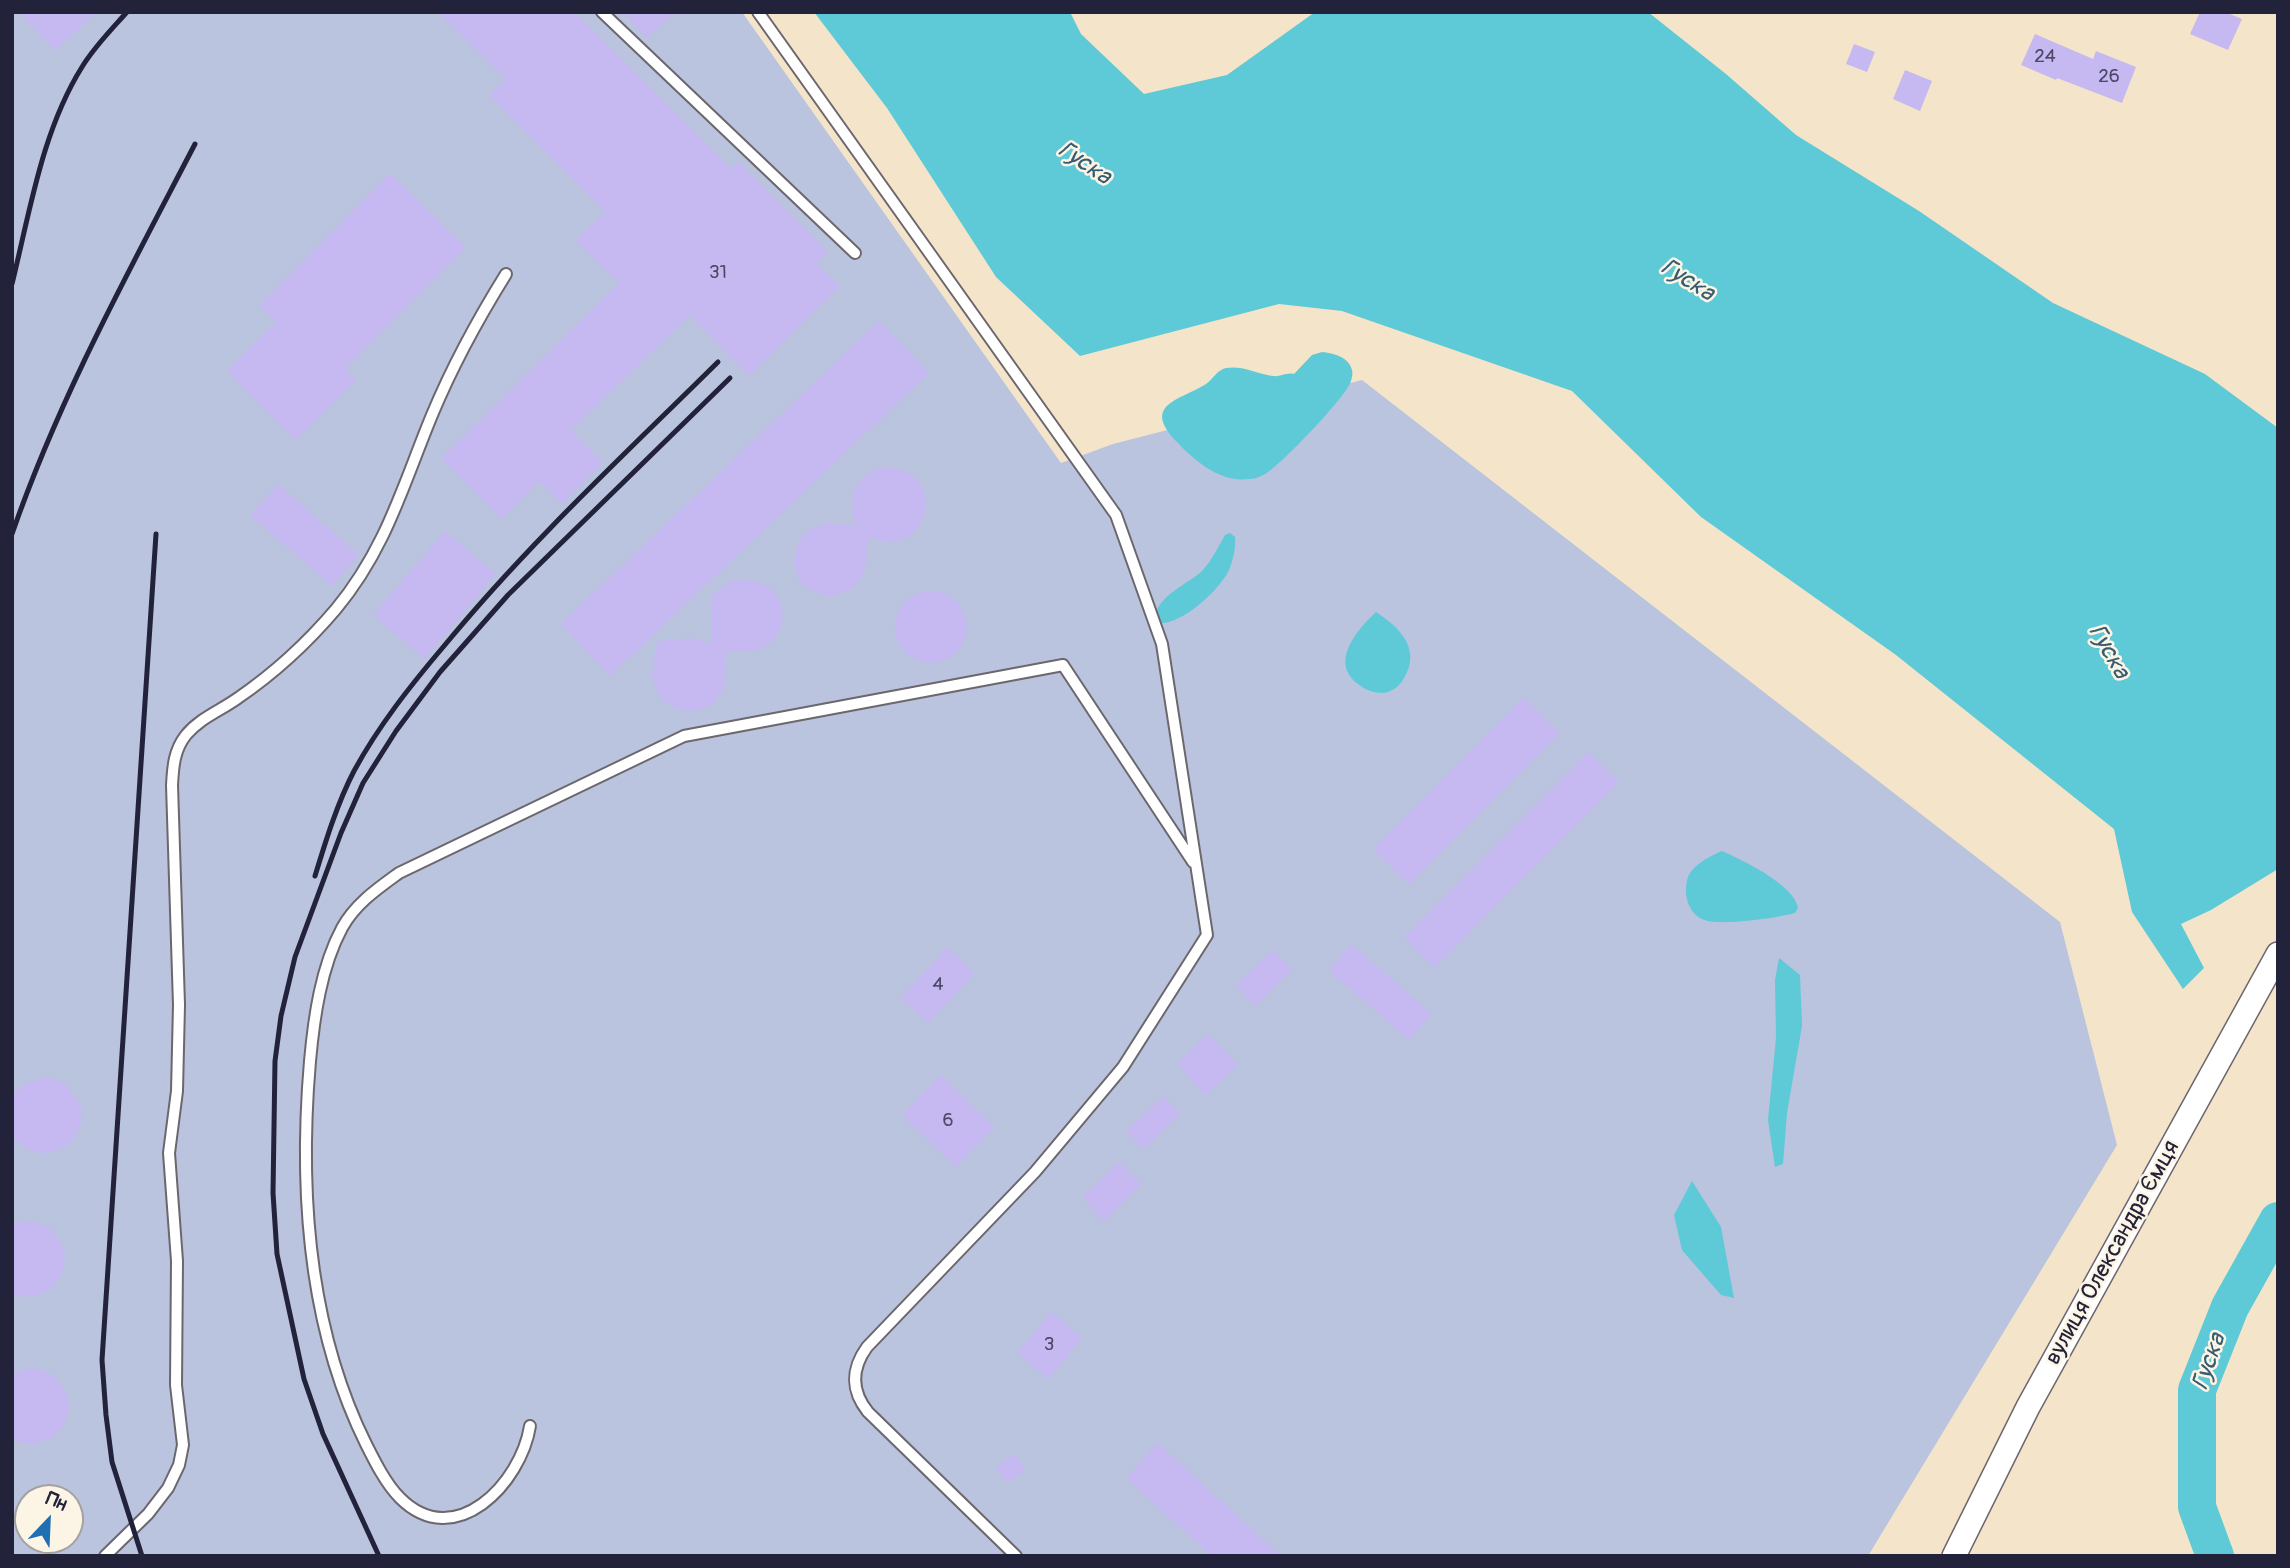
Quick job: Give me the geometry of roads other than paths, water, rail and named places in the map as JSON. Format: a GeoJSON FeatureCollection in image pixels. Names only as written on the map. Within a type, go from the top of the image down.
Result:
{"type":"FeatureCollection","features":[{"type":"Feature","properties":{"kind":"street","name":"вулиця Олександра Ємця"},"geometry":{"type":"LineString","coordinates":[[1954,1556],[2028,1407],[2278,954]]}},
{"type":"Feature","properties":{"kind":"lane"},"geometry":{"type":"LineString","coordinates":[[602,12],[855,253]]}},
{"type":"Feature","properties":{"kind":"lane"},"geometry":{"type":"LineString","coordinates":[[758,12],[1116,515],[1162,644],[1207,935],[1123,1067],[1035,1172],[867,1347],[856,1364],[855,1385],[868,1412],[1016,1556]]}},
{"type":"Feature","properties":{"kind":"lane"},"geometry":{"type":"LineString","coordinates":[[105,1556],[148,1514],[168,1488],[179,1465],[183,1445],[176,1385],[177,1261],[169,1153],[178,1052],[178,929],[172,785],[177,749],[194,726],[238,698],[294,653],[336,609],[367,567],[389,526],[447,383],[506,274]]}},
{"type":"Feature","properties":{"kind":"lane"},"geometry":{"type":"LineString","coordinates":[[530,1426],[527,1445],[518,1465],[504,1485],[486,1502],[466,1514],[444,1519],[422,1514],[400,1498],[376,1464],[356,1423],[338,1376],[314,1270],[308,1216],[306,1110],[320,992],[331,954],[342,927],[355,908],[369,895],[399,873],[684,736],[1063,665],[1196,867]]}},
{"type":"Feature","properties":{"kind":"water"},"geometry":{"type":"Polygon","coordinates":[[[814,12],[1070,12],[1081,34],[1144,94],[1227,75],[1315,12],[1648,12],[1726,74],[1796,135],[1919,211],[2053,303],[2205,374],[2278,428],[2278,869],[2211,910],[2181,924],[2204,968],[2183,989],[2132,912],[2114,829],[1896,655],[1701,517],[1572,391],[1342,311],[1279,304],[1080,356],[996,277],[887,108],[814,12]]]}},
{"type":"Feature","properties":{"kind":"water"},"geometry":{"type":"Polygon","coordinates":[[[1322,352],[1336,355],[1348,362],[1352,371],[1351,381],[1338,401],[1312,430],[1284,459],[1263,475],[1253,479],[1238,479],[1218,474],[1191,456],[1166,429],[1162,419],[1168,405],[1206,384],[1223,369],[1232,367],[1273,376],[1294,374],[1312,355],[1322,352]]]}},
{"type":"Feature","properties":{"kind":"water"},"geometry":{"type":"Polygon","coordinates":[[[1230,533],[1235,537],[1235,550],[1230,566],[1217,587],[1189,612],[1169,622],[1160,623],[1155,618],[1161,603],[1201,572],[1225,535],[1230,533]]]}},
{"type":"Feature","properties":{"kind":"water"},"geometry":{"type":"Polygon","coordinates":[[[1376,612],[1400,632],[1409,648],[1410,658],[1409,667],[1400,684],[1383,693],[1361,686],[1350,675],[1346,666],[1346,656],[1354,637],[1376,612]]]}},
{"type":"Feature","properties":{"kind":"water"},"geometry":{"type":"Polygon","coordinates":[[[1722,851],[1778,882],[1795,899],[1798,908],[1795,913],[1727,922],[1708,921],[1696,915],[1687,898],[1688,877],[1707,858],[1722,851]]]}},
{"type":"Feature","properties":{"kind":"water"},"geometry":{"type":"Polygon","coordinates":[[[1779,958],[1800,975],[1802,1026],[1787,1113],[1783,1164],[1775,1167],[1768,1120],[1776,1038],[1775,980],[1779,958]]]}},
{"type":"Feature","properties":{"kind":"water"},"geometry":{"type":"Polygon","coordinates":[[[1692,1181],[1721,1227],[1734,1298],[1721,1295],[1682,1250],[1674,1215],[1692,1181]]]}},
{"type":"Feature","properties":{"kind":"waterway","name":"Гуска"},"geometry":{"type":"LineString","coordinates":[[2215,1556],[2197,1507],[2197,1390],[2230,1307],[2278,1221]]}},
{"type":"Feature","properties":{"kind":"railway"},"geometry":{"type":"LineString","coordinates":[[12,284],[39,172],[57,118],[68,92],[87,60],[127,12]]}},
{"type":"Feature","properties":{"kind":"railway"},"geometry":{"type":"LineString","coordinates":[[12,534],[73,384],[195,144]]}},
{"type":"Feature","properties":{"kind":"railway"},"geometry":{"type":"LineString","coordinates":[[315,876],[337,809],[354,771],[408,691],[509,572],[718,362]]}},
{"type":"Feature","properties":{"kind":"railway"},"geometry":{"type":"LineString","coordinates":[[379,1556],[323,1434],[304,1379],[277,1254],[273,1193],[275,1061],[281,1016],[295,957],[341,833],[363,783],[396,731],[440,672],[508,595],[730,378]]}},
{"type":"Feature","properties":{"kind":"railway"},"geometry":{"type":"LineString","coordinates":[[142,1556],[112,1462],[102,1360],[156,534]]}}]}
